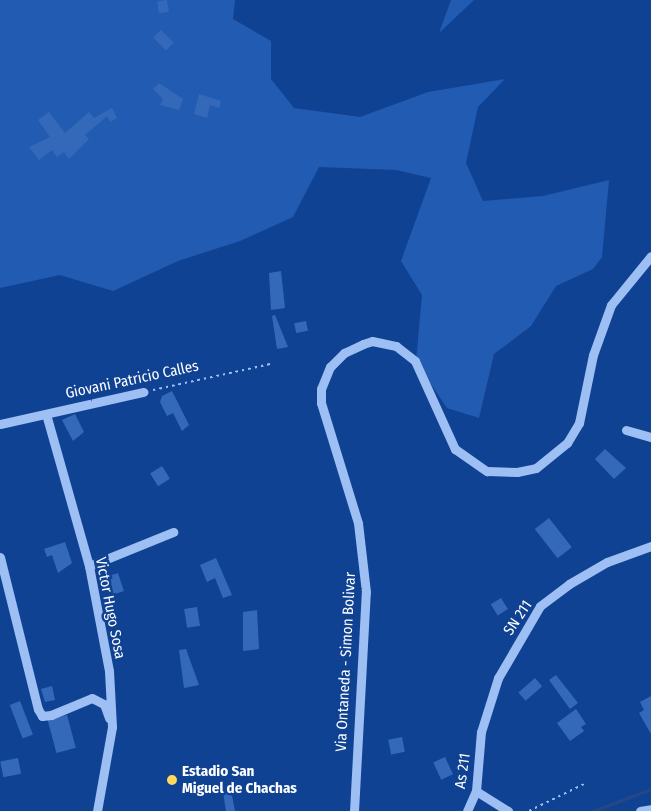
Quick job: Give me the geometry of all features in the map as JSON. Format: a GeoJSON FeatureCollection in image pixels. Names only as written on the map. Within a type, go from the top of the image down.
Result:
{"type":"FeatureCollection","features":[{"type":"Feature","properties":{"kind":"street","name":"Via Ontaneda - Simon Bolivar"},"geometry":{"type":"LineString","coordinates":[[354,811],[366,592],[358,523],[321,403],[321,389],[330,367],[344,353],[372,341],[396,346],[415,361],[455,449],[487,471],[517,472],[536,468],[567,443],[579,423],[593,355],[611,305],[651,256]]}},
{"type":"Feature","properties":{"kind":"street","name":"Giovani Patricio Calles"},"geometry":{"type":"LineString","coordinates":[[0,424],[143,392]]}},
{"type":"Feature","properties":{"kind":"street","name":"Victor Hugo Sosa"},"geometry":{"type":"LineString","coordinates":[[46,414],[89,566],[109,671],[112,727],[97,811]]}},
{"type":"Feature","properties":{"kind":"street"},"geometry":{"type":"LineString","coordinates":[[626,430],[651,437]]}},
{"type":"Feature","properties":{"kind":"street"},"geometry":{"type":"LineString","coordinates":[[89,566],[173,532]]}},
{"type":"Feature","properties":{"kind":"street","name":"SN 211"},"geometry":{"type":"LineString","coordinates":[[481,732],[498,678],[540,606],[569,584],[607,562],[651,546]]}},
{"type":"Feature","properties":{"kind":"street"},"geometry":{"type":"LineString","coordinates":[[0,557],[38,709],[42,716],[51,715],[92,698],[98,699],[112,727]]}},
{"type":"Feature","properties":{"kind":"street","name":"As 211"},"geometry":{"type":"LineString","coordinates":[[467,811],[476,791],[481,732]]}},
{"type":"Feature","properties":{"kind":"street"},"geometry":{"type":"LineString","coordinates":[[476,791],[508,811]]}},
{"type":"Feature","properties":{"kind":"street"},"geometry":{"type":"LineString","coordinates":[[640,811],[651,808]]}},
{"type":"Feature","properties":{"kind":"path","name":"Giovani Patricio Calles"},"geometry":{"type":"LineString","coordinates":[[143,392],[270,364]]}},
{"type":"Feature","properties":{"kind":"path"},"geometry":{"type":"LineString","coordinates":[[528,811],[584,784]]}},
{"type":"Feature","properties":{"kind":"shaded area"},"geometry":{"type":"Polygon","coordinates":[[[0,0],[235,0],[233,19],[271,41],[271,79],[294,108],[360,117],[428,92],[505,79],[478,107],[466,163],[483,201],[543,196],[609,180],[602,257],[593,269],[556,286],[531,326],[494,354],[479,418],[447,408],[416,362],[422,295],[401,261],[431,178],[396,170],[319,167],[293,217],[240,241],[178,261],[113,291],[60,275],[0,288],[0,0]]]}},
{"type":"Feature","properties":{"kind":"shaded area"},"geometry":{"type":"Polygon","coordinates":[[[451,0],[474,0],[439,33],[451,0]]]}},
{"type":"Feature","properties":{"kind":"building"},"geometry":{"type":"Polygon","coordinates":[[[167,0],[169,12],[159,13],[157,2],[167,0]]]}},
{"type":"Feature","properties":{"kind":"building"},"geometry":{"type":"Polygon","coordinates":[[[161,30],[174,43],[166,51],[153,38],[161,30]]]}},
{"type":"Feature","properties":{"kind":"building"},"geometry":{"type":"Polygon","coordinates":[[[159,83],[183,99],[179,110],[160,105],[163,99],[153,89],[159,83]]]}},
{"type":"Feature","properties":{"kind":"building"},"geometry":{"type":"Polygon","coordinates":[[[199,94],[221,101],[219,108],[210,105],[207,118],[194,114],[199,94]]]}},
{"type":"Feature","properties":{"kind":"building"},"geometry":{"type":"Polygon","coordinates":[[[112,108],[117,118],[110,122],[107,116],[85,135],[89,139],[69,159],[64,152],[57,157],[52,150],[39,160],[29,147],[50,137],[38,120],[49,112],[65,133],[89,112],[94,118],[112,108]]]}},
{"type":"Feature","properties":{"kind":"building"},"geometry":{"type":"Polygon","coordinates":[[[281,271],[285,308],[271,310],[269,273],[281,271]]]}},
{"type":"Feature","properties":{"kind":"building"},"geometry":{"type":"Polygon","coordinates":[[[275,315],[288,347],[277,349],[272,316],[275,315]]]}},
{"type":"Feature","properties":{"kind":"building"},"geometry":{"type":"Polygon","coordinates":[[[306,321],[308,331],[296,333],[294,323],[306,321]]]}},
{"type":"Feature","properties":{"kind":"building"},"geometry":{"type":"Polygon","coordinates":[[[172,391],[189,425],[182,431],[173,413],[167,416],[160,402],[162,396],[172,391]]]}},
{"type":"Feature","properties":{"kind":"building"},"geometry":{"type":"Polygon","coordinates":[[[75,414],[84,432],[73,441],[62,420],[75,414]]]}},
{"type":"Feature","properties":{"kind":"building"},"geometry":{"type":"Polygon","coordinates":[[[605,449],[626,468],[614,479],[595,459],[605,449]]]}},
{"type":"Feature","properties":{"kind":"building"},"geometry":{"type":"Polygon","coordinates":[[[162,466],[170,479],[158,486],[150,473],[162,466]]]}},
{"type":"Feature","properties":{"kind":"building"},"geometry":{"type":"Polygon","coordinates":[[[549,518],[572,547],[558,558],[535,529],[549,518]]]}},
{"type":"Feature","properties":{"kind":"building"},"geometry":{"type":"Polygon","coordinates":[[[65,542],[72,563],[58,573],[52,555],[47,557],[44,549],[65,542]]]}},
{"type":"Feature","properties":{"kind":"building"},"geometry":{"type":"Polygon","coordinates":[[[216,558],[232,595],[223,598],[215,578],[207,582],[200,565],[216,558]]]}},
{"type":"Feature","properties":{"kind":"building"},"geometry":{"type":"Polygon","coordinates":[[[118,573],[124,591],[111,595],[105,577],[118,573]]]}},
{"type":"Feature","properties":{"kind":"building"},"geometry":{"type":"Polygon","coordinates":[[[501,598],[508,609],[498,615],[491,604],[501,598]]]}},
{"type":"Feature","properties":{"kind":"building"},"geometry":{"type":"Polygon","coordinates":[[[197,607],[200,626],[187,628],[184,609],[197,607]]]}},
{"type":"Feature","properties":{"kind":"building"},"geometry":{"type":"Polygon","coordinates":[[[257,610],[259,649],[243,651],[243,612],[257,610]]]}},
{"type":"Feature","properties":{"kind":"building"},"geometry":{"type":"Polygon","coordinates":[[[186,649],[199,685],[184,688],[179,650],[186,649]]]}},
{"type":"Feature","properties":{"kind":"building"},"geometry":{"type":"Polygon","coordinates":[[[556,675],[578,703],[570,709],[549,680],[556,675]]]}},
{"type":"Feature","properties":{"kind":"building"},"geometry":{"type":"Polygon","coordinates":[[[535,678],[542,686],[526,701],[518,692],[535,678]]]}},
{"type":"Feature","properties":{"kind":"building"},"geometry":{"type":"Polygon","coordinates":[[[52,686],[55,700],[45,702],[41,689],[52,686]]]}},
{"type":"Feature","properties":{"kind":"building"},"geometry":{"type":"Polygon","coordinates":[[[651,696],[651,734],[639,713],[644,710],[640,702],[651,696]]]}},
{"type":"Feature","properties":{"kind":"building"},"geometry":{"type":"Polygon","coordinates":[[[20,701],[33,735],[23,739],[10,705],[20,701]]]}},
{"type":"Feature","properties":{"kind":"building"},"geometry":{"type":"Polygon","coordinates":[[[576,709],[586,724],[581,727],[584,731],[570,741],[557,723],[576,709]]]}},
{"type":"Feature","properties":{"kind":"building"},"geometry":{"type":"Polygon","coordinates":[[[67,715],[76,748],[56,753],[48,720],[67,715]]]}},
{"type":"Feature","properties":{"kind":"building"},"geometry":{"type":"Polygon","coordinates":[[[402,737],[405,752],[391,754],[388,740],[402,737]]]}},
{"type":"Feature","properties":{"kind":"building"},"geometry":{"type":"Polygon","coordinates":[[[445,757],[453,774],[441,780],[433,762],[445,757]]]}},
{"type":"Feature","properties":{"kind":"building"},"geometry":{"type":"Polygon","coordinates":[[[18,758],[21,774],[3,777],[0,761],[18,758]]]}},
{"type":"Feature","properties":{"kind":"building"},"geometry":{"type":"Polygon","coordinates":[[[231,791],[235,811],[226,811],[223,792],[231,791]]]}},
{"type":"Feature","properties":{"kind":"waterway"},"geometry":{"type":"LineString","coordinates":[[593,811],[651,789]]}},
{"type":"Feature","properties":{"kind":"place","name":"Estadio San Miguel de Chachas"},"geometry":{"type":"Point","coordinates":[172,780]}}]}
